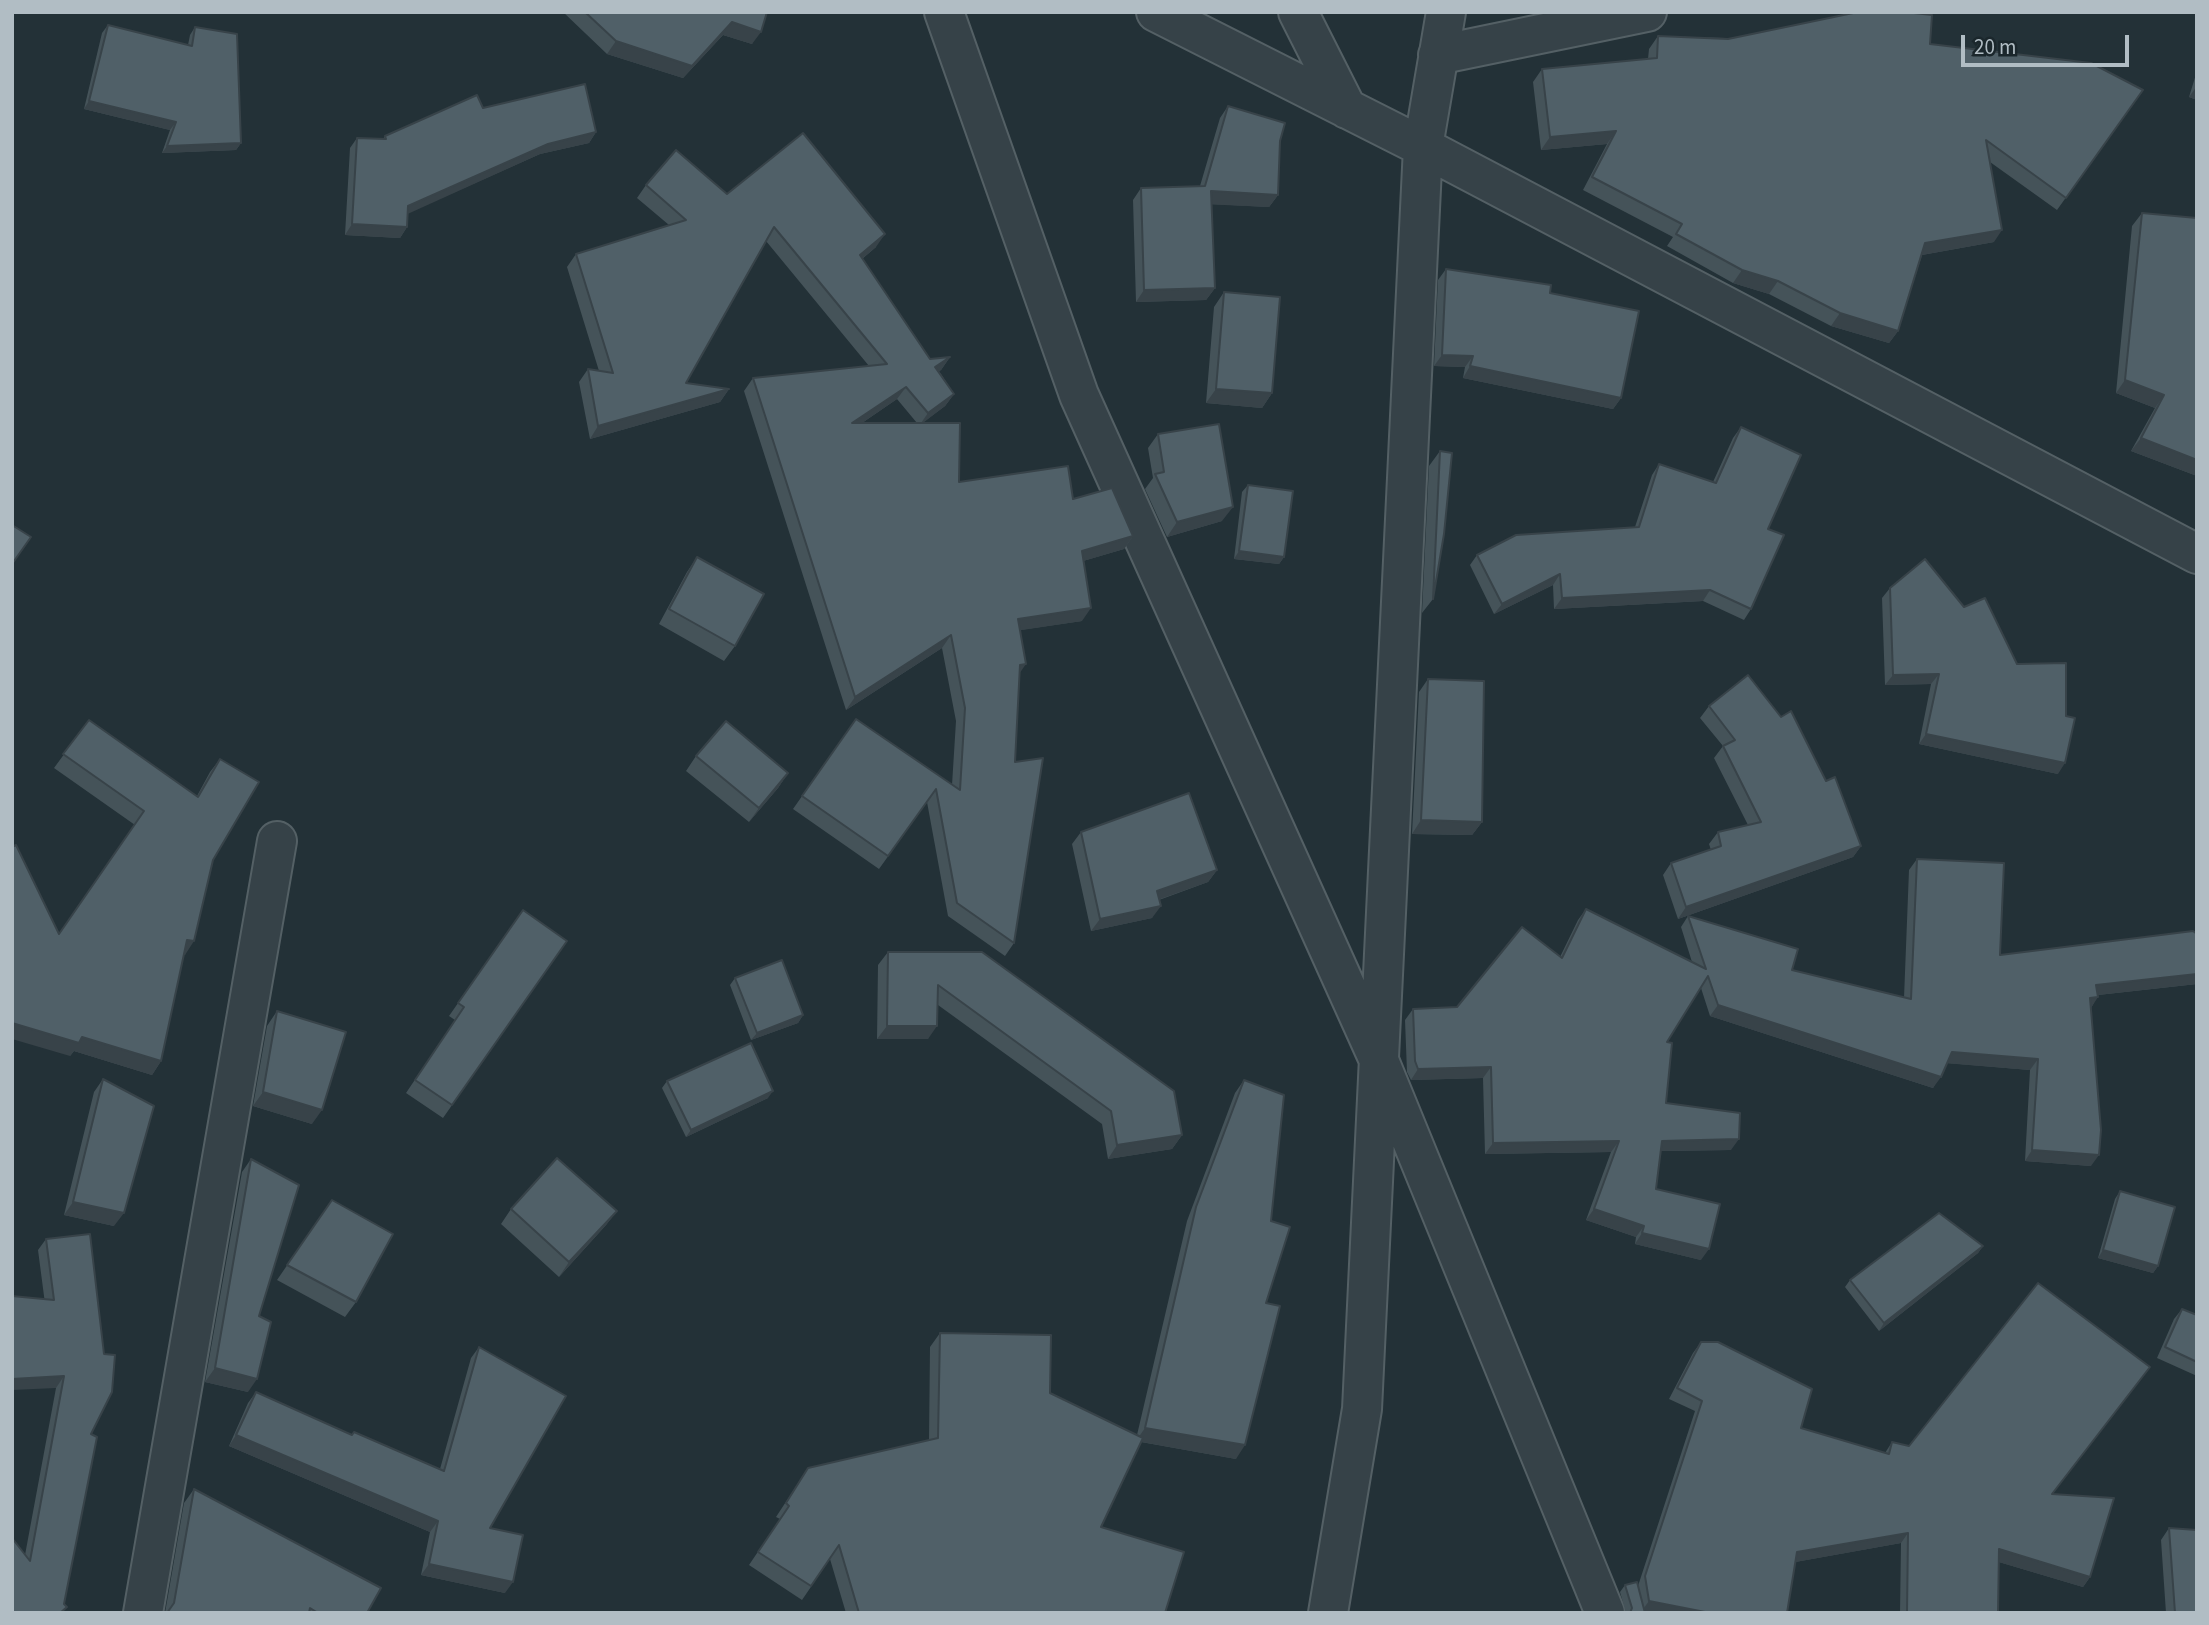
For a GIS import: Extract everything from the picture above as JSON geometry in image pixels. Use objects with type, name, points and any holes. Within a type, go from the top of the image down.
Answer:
[{"type":"street","points":[[944,12],[1079,395],[1378,1058],[1605,1613]]},
{"type":"street","points":[[1156,12],[1423,147],[2197,554]]},
{"type":"street","points":[[1298,12],[1347,108]]},
{"type":"street","points":[[1328,1613],[1362,1409],[1423,147],[1446,12]]},
{"type":"street","points":[[1438,55],[1647,12]]},
{"type":"street","points":[[143,1613],[277,841]]},
{"type":"building","points":[[585,12],[767,12],[761,32],[732,22],[692,66],[616,41]]},
{"type":"building","points":[[1858,12],[1932,15],[1930,44],[2091,63],[2143,90],[2066,198],[1986,140],[2002,230],[1925,243],[1898,331],[1840,313],[1778,281],[1742,270],[1676,234],[1682,224],[1592,177],[1616,131],[1550,137],[1542,69],[1657,58],[1658,36],[1728,39]]},
{"type":"building","points":[[108,25],[192,46],[195,27],[237,34],[241,143],[167,146],[176,122],[89,101]]},
{"type":"building","points":[[585,84],[596,132],[548,144],[408,206],[407,227],[352,224],[357,138],[386,139],[385,136],[477,95],[483,108]]},
{"type":"building","points":[[1228,106],[1285,123],[1280,141],[1278,195],[1211,191],[1215,288],[1144,290],[1141,188],[1205,186]]},
{"type":"building","points":[[803,133],[885,234],[860,255],[930,359],[950,357],[935,367],[954,394],[928,413],[906,387],[852,423],[960,423],[959,482],[1068,466],[1073,499],[1112,488],[1133,536],[1082,551],[1091,608],[1018,619],[1026,664],[1020,665],[1015,762],[1043,758],[1014,943],[957,903],[936,789],[888,856],[802,796],[856,719],[960,790],[965,708],[951,635],[855,697],[753,378],[887,364],[774,227],[686,383],[729,389],[598,426],[588,369],[613,373],[576,254],[686,220],[646,185],[676,150],[727,194]]},
{"type":"building","points":[[2142,213],[2197,218],[2197,460],[2141,438],[2164,395],[2125,380]]},
{"type":"building","points":[[1446,269],[1551,285],[1550,293],[1639,311],[1621,398],[1470,366],[1473,356],[1442,355]]},
{"type":"building","points":[[1224,292],[1280,297],[1272,393],[1216,389]]},
{"type":"building","points":[[1219,424],[1233,507],[1177,522],[1155,474],[1164,472],[1158,434]]},
{"type":"building","points":[[1741,427],[1801,455],[1768,529],[1784,535],[1751,609],[1710,590],[1562,598],[1560,574],[1502,604],[1477,555],[1516,535],[1639,527],[1659,464],[1716,483]]},
{"type":"building","points":[[1440,451],[1452,453],[1444,534],[1433,599]]},
{"type":"building","points":[[1248,485],[1293,491],[1284,557],[1239,551]]},
{"type":"building","points":[[12,525],[31,537],[12,564]]},
{"type":"building","points":[[697,557],[764,594],[735,646],[669,609]]},
{"type":"building","points":[[1925,559],[1964,607],[1985,598],[2017,664],[2066,663],[2066,716],[2075,718],[2065,763],[1926,734],[1939,674],[1893,675],[1890,588]]},
{"type":"building","points":[[1748,675],[1781,717],[1791,711],[1826,781],[1835,777],[1861,846],[1686,907],[1671,863],[1721,846],[1718,832],[1761,822],[1723,746],[1735,740],[1709,706]]},
{"type":"building","points":[[1428,679],[1484,681],[1482,822],[1421,820]]},
{"type":"building","points":[[89,720],[198,797],[220,759],[259,782],[213,860],[194,941],[187,940],[161,1061],[82,1037],[79,1043],[12,1023],[12,847],[16,845],[59,934],[144,811],[63,754]]},
{"type":"building","points":[[726,721],[788,773],[759,808],[696,756]]},
{"type":"building","points":[[1189,793],[1217,870],[1157,891],[1161,906],[1100,919],[1081,832]]},
{"type":"building","points":[[1917,859],[2004,863],[2000,955],[2193,931],[2197,934],[2197,974],[2096,985],[2098,997],[2090,998],[2101,1130],[2099,1155],[2032,1150],[2038,1059],[1952,1052],[1941,1077],[1718,1005],[1708,976],[1667,1042],[1672,1043],[1666,1103],[1740,1113],[1739,1139],[1662,1141],[1656,1189],[1720,1204],[1709,1249],[1642,1233],[1644,1226],[1594,1209],[1619,1141],[1493,1143],[1491,1067],[1418,1069],[1415,1061],[1413,1009],[1457,1007],[1522,927],[1562,958],[1586,909],[1706,969],[1688,916],[1798,949],[1792,970],[1911,999]]},
{"type":"building","points":[[523,910],[567,941],[452,1105],[415,1080],[464,1007],[458,1003]]},
{"type":"building","points":[[888,952],[982,952],[1174,1091],[1182,1135],[1117,1145],[1111,1111],[938,985],[937,1026],[887,1026]]},
{"type":"building","points":[[782,960],[803,1015],[757,1033],[735,978]]},
{"type":"building","points":[[277,1011],[346,1032],[322,1110],[263,1092]]},
{"type":"building","points":[[751,1043],[773,1091],[691,1130],[667,1081]]},
{"type":"building","points":[[103,1079],[154,1106],[124,1213],[73,1202]]},
{"type":"building","points":[[1244,1080],[1284,1095],[1271,1221],[1290,1227],[1266,1303],[1280,1306],[1245,1445],[1145,1428],[1196,1207]]},
{"type":"building","points":[[557,1158],[617,1211],[569,1262],[511,1209]]},
{"type":"building","points":[[251,1159],[299,1185],[259,1316],[271,1322],[257,1379],[215,1368]]},
{"type":"building","points":[[2120,1191],[2175,1207],[2158,1266],[2103,1250]]},
{"type":"building","points":[[332,1200],[393,1234],[356,1302],[287,1265]]},
{"type":"building","points":[[1939,1213],[1983,1246],[1884,1323],[1850,1280]]},
{"type":"building","points":[[90,1234],[104,1354],[115,1355],[112,1392],[91,1434],[97,1437],[64,1604],[67,1607],[60,1613],[12,1613],[12,1538],[30,1561],[64,1376],[12,1379],[12,1296],[54,1300],[46,1239]]},
{"type":"building","points":[[2038,1283],[2150,1367],[2052,1494],[2114,1498],[2090,1577],[1999,1549],[1998,1613],[1907,1613],[1908,1533],[1797,1552],[1787,1613],[1710,1613],[1649,1601],[1645,1576],[1702,1401],[1677,1388],[1701,1342],[1718,1342],[1812,1389],[1801,1428],[1889,1454],[1892,1442],[1909,1446]]},
{"type":"building","points":[[2182,1309],[2197,1315],[2197,1362],[2165,1347]]},
{"type":"building","points":[[940,1333],[1051,1335],[1050,1393],[1143,1438],[1101,1527],[1184,1552],[1165,1613],[859,1613],[839,1545],[811,1586],[758,1552],[789,1506],[786,1503],[808,1468],[938,1438]]},
{"type":"building","points":[[479,1347],[566,1396],[490,1528],[523,1535],[513,1582],[429,1564],[438,1521],[236,1435],[256,1392],[352,1435],[354,1432],[444,1471]]},
{"type":"building","points":[[194,1489],[381,1588],[367,1613],[318,1613],[310,1608],[309,1613],[167,1613],[174,1603]]},
{"type":"building","points":[[2169,1528],[2197,1530],[2197,1613],[2175,1613]]},
{"type":"building","points":[[1637,1582],[1645,1613],[1630,1613],[1632,1608],[1625,1585]]}]
